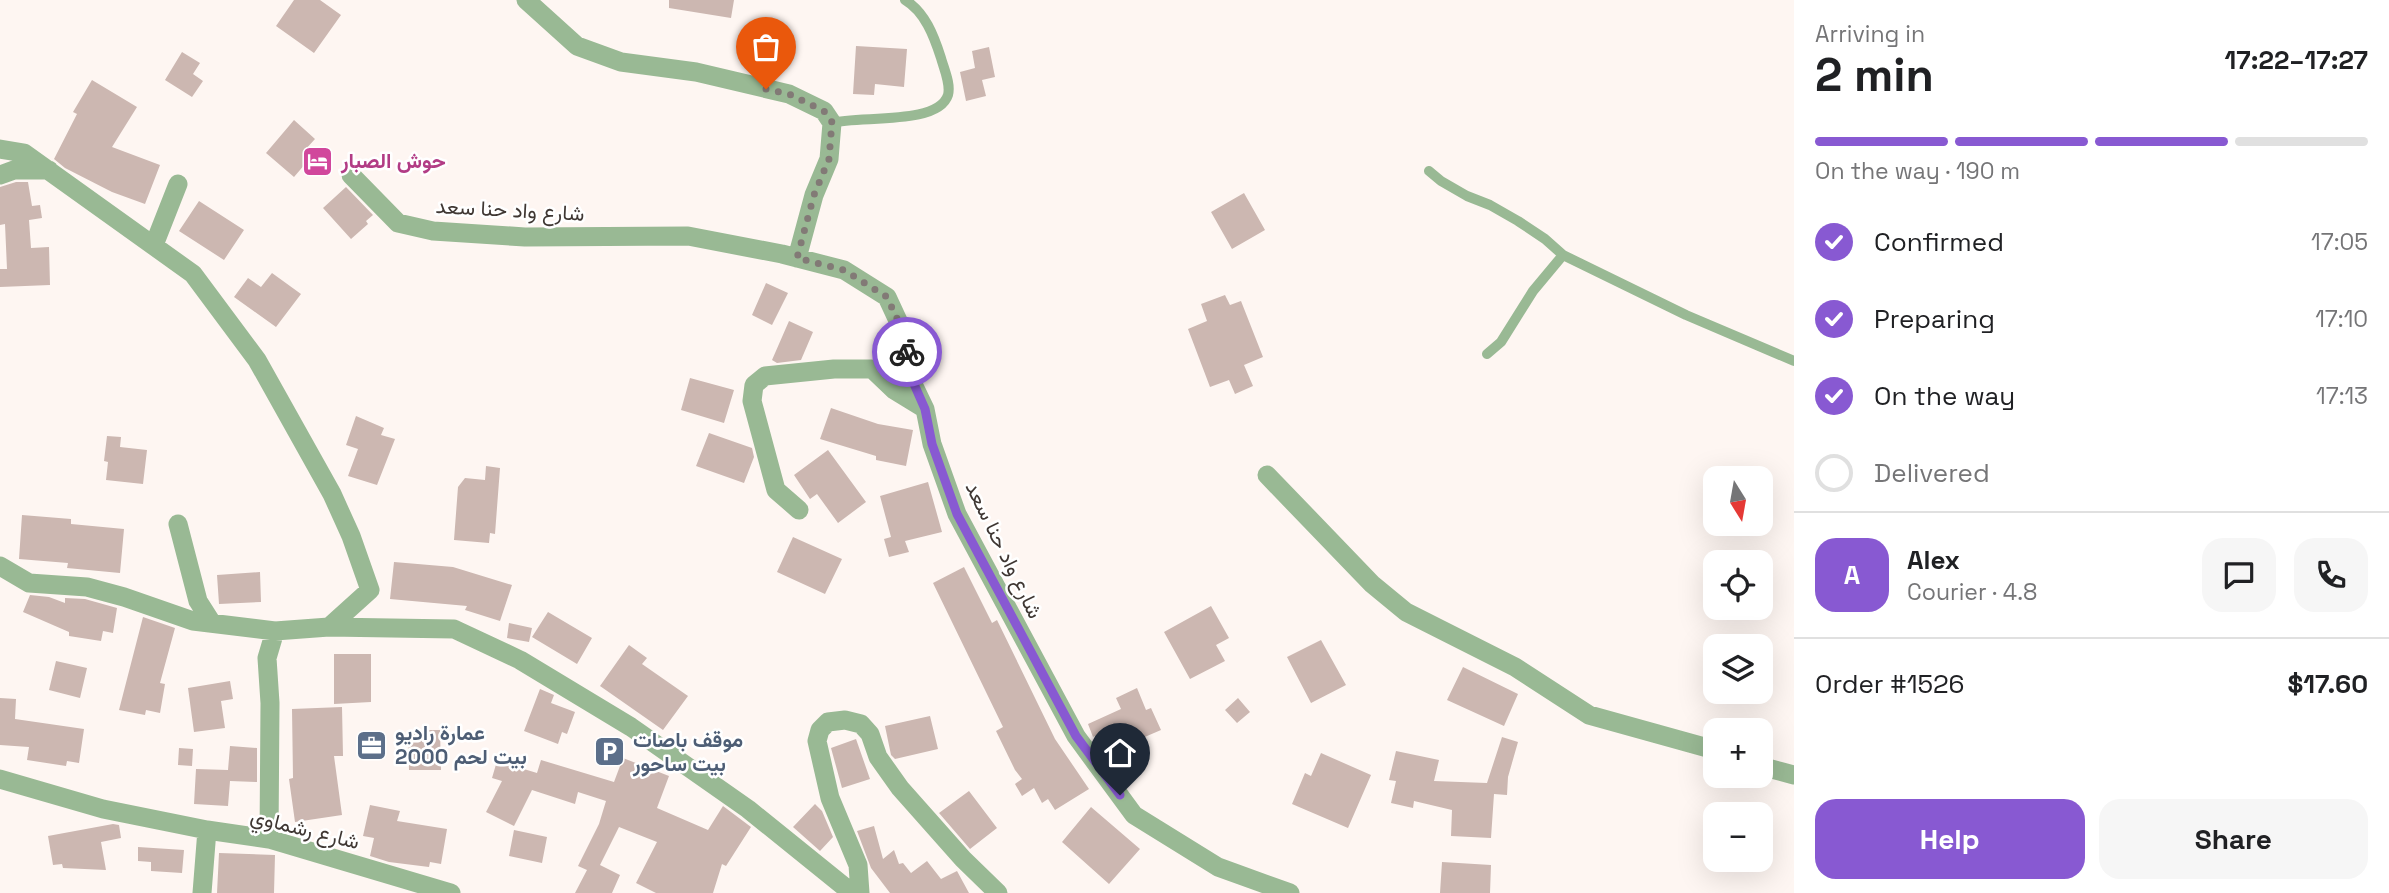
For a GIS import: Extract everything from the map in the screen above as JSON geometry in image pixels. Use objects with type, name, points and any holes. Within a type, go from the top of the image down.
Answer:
[{"type":"street","points":[[526,0],[577,46],[621,62],[696,72],[789,94],[824,111],[832,122],[829,159],[814,195],[797,258]]},
{"type":"street","points":[[0,149],[24,153],[193,274],[257,360],[337,504],[370,590],[329,627]]},
{"type":"street","points":[[0,175],[14,170],[49,170]]},
{"type":"street","name":"شارع واد حنا سعد","points":[[351,175],[398,223],[433,231],[525,237],[688,236],[844,270],[887,297],[900,325],[914,384],[925,409],[932,444],[963,526],[1076,736],[1135,815],[1218,867],[1290,893]]},
{"type":"street","points":[[154,245],[178,184]]},
{"type":"street","points":[[799,510],[776,490],[752,401],[754,385],[765,376],[834,369],[872,369],[894,390],[925,409]]},
{"type":"street","points":[[1267,475],[1372,584],[1405,612],[1515,667],[1589,715],[1703,747]]},
{"type":"street","points":[[178,524],[198,601],[212,623]]},
{"type":"street","points":[[0,566],[29,583],[87,587],[193,621],[275,631],[329,627],[454,629],[520,660],[631,727],[737,802],[852,893]]},
{"type":"street","points":[[269,839],[270,703],[267,658],[275,631]]},
{"type":"street","points":[[860,893],[858,865],[830,798],[817,741],[820,730],[828,722],[845,720],[862,724],[870,734],[878,757],[900,788],[963,859],[998,893]]},
{"type":"street","points":[[1773,769],[1794,775]]},
{"type":"street","name":"شارع رشماوي","points":[[0,779],[103,808],[207,830],[269,839],[427,890],[451,893]]},
{"type":"street","points":[[202,893],[207,830]]},
{"type":"lane","points":[[832,122],[893,118],[941,106],[948,93],[947,79],[939,54],[930,28],[912,4],[905,0]]},
{"type":"lane","points":[[1429,171],[1467,196],[1518,221],[1563,255],[1686,315],[1794,361]]},
{"type":"lane","points":[[1487,354],[1501,342],[1533,291],[1563,255]]},
{"type":"building","points":[[294,0],[320,0],[341,15],[314,53],[276,26]]},
{"type":"building","points":[[669,0],[734,0],[731,18],[669,8]]},
{"type":"building","points":[[856,46],[907,49],[904,87],[875,84],[874,95],[853,94]]},
{"type":"building","points":[[989,47],[995,77],[982,80],[986,96],[966,101],[960,72],[975,68],[972,51]]},
{"type":"building","points":[[182,52],[200,63],[193,74],[203,81],[192,97],[165,80]]},
{"type":"building","points":[[92,80],[137,107],[112,147],[160,165],[145,204],[112,192],[65,168],[54,159],[77,114],[73,112]]},
{"type":"building","points":[[294,120],[315,139],[305,150],[312,156],[294,177],[266,153]]},
{"type":"building","points":[[16,182],[28,182],[32,206],[40,205],[42,218],[29,220],[31,248],[49,247],[50,285],[0,287],[0,269],[7,269],[5,224],[0,225],[0,187]]},
{"type":"building","points":[[346,187],[373,215],[366,221],[368,224],[351,239],[323,208]]},
{"type":"building","points":[[1244,193],[1265,230],[1232,249],[1211,212]]},
{"type":"building","points":[[199,201],[244,230],[224,260],[179,231]]},
{"type":"building","points":[[272,273],[301,294],[276,327],[234,297],[248,278],[261,287]]},
{"type":"building","points":[[766,283],[788,293],[772,325],[752,315]]},
{"type":"building","points":[[1225,295],[1230,305],[1241,301],[1263,357],[1244,365],[1253,386],[1235,394],[1229,380],[1210,387],[1188,329],[1207,321],[1201,304]]},
{"type":"building","points":[[789,321],[813,332],[801,360],[777,363],[772,360]]},
{"type":"building","points":[[690,378],[734,390],[724,423],[681,410]]},
{"type":"building","points":[[831,408],[878,424],[913,430],[906,466],[876,460],[876,456],[820,439]]},
{"type":"building","points":[[356,416],[384,428],[381,435],[395,439],[377,485],[348,476],[358,449],[346,445]]},
{"type":"building","points":[[709,433],[752,448],[754,457],[744,483],[696,466]]},
{"type":"building","points":[[107,436],[121,437],[120,447],[147,450],[143,484],[106,480],[108,462],[104,461]]},
{"type":"building","points":[[828,450],[866,502],[838,523],[817,494],[810,499],[794,475]]},
{"type":"building","points":[[486,466],[500,468],[495,534],[490,533],[489,543],[454,540],[458,487],[465,478],[485,480]]},
{"type":"building","points":[[928,482],[942,532],[905,541],[909,552],[889,557],[884,539],[891,537],[880,496]]},
{"type":"building","points":[[22,515],[71,519],[71,524],[124,529],[120,573],[67,568],[68,563],[19,559]]},
{"type":"building","points":[[793,537],[842,559],[825,594],[777,572]]},
{"type":"building","points":[[394,562],[453,567],[512,585],[500,621],[465,610],[467,606],[390,599]]},
{"type":"building","points":[[964,567],[992,623],[997,620],[1055,739],[1089,789],[1055,810],[1048,799],[1042,803],[1034,788],[1022,796],[1015,784],[1022,779],[996,731],[1003,727],[933,583]]},
{"type":"building","points":[[260,572],[261,602],[219,604],[217,575]]},
{"type":"building","points":[[30,595],[49,597],[65,603],[65,598],[85,599],[117,608],[113,633],[103,631],[101,641],[69,636],[69,632],[23,612]]},
{"type":"building","points":[[1211,606],[1229,638],[1216,645],[1225,661],[1190,679],[1164,632]]},
{"type":"building","points":[[548,612],[592,638],[577,664],[532,637]]},
{"type":"building","points":[[143,617],[175,628],[160,683],[165,684],[160,713],[146,710],[145,715],[119,710]]},
{"type":"building","points":[[509,623],[532,628],[529,642],[507,638]]},
{"type":"building","points":[[1321,640],[1346,685],[1311,703],[1287,657]]},
{"type":"building","points":[[629,645],[647,658],[642,664],[688,696],[663,730],[600,686]]},
{"type":"building","points":[[334,654],[371,654],[371,702],[334,704]]},
{"type":"building","points":[[56,661],[87,668],[80,698],[49,690]]},
{"type":"building","points":[[1463,667],[1518,694],[1504,726],[1447,700]]},
{"type":"building","points":[[230,681],[233,699],[221,701],[225,728],[194,732],[188,688]]},
{"type":"building","points":[[1137,688],[1146,710],[1151,708],[1161,730],[1119,748],[1110,729],[1093,737],[1088,724],[1121,709],[1116,698]]},
{"type":"building","points":[[540,689],[554,695],[551,703],[575,712],[567,734],[562,732],[558,744],[524,731]]},
{"type":"building","points":[[0,698],[16,699],[15,719],[84,729],[79,763],[67,761],[66,766],[27,760],[29,747],[0,745]]},
{"type":"building","points":[[1238,698],[1250,712],[1237,723],[1225,710]]},
{"type":"building","points":[[342,707],[343,756],[334,756],[342,815],[295,822],[289,779],[293,778],[292,709]]},
{"type":"building","points":[[930,716],[938,749],[895,759],[891,755],[885,726]]},
{"type":"building","points":[[408,730],[440,730],[441,770],[409,770]]},
{"type":"building","points":[[1502,737],[1518,742],[1508,777],[1507,795],[1494,794],[1491,838],[1451,836],[1452,810],[1414,801],[1413,808],[1391,803],[1396,781],[1389,780],[1396,751],[1439,760],[1434,781],[1487,783]]},
{"type":"building","points":[[856,739],[870,779],[842,788],[831,748]]},
{"type":"building","points":[[230,746],[257,748],[257,782],[230,781],[228,806],[194,804],[196,769],[228,770]]},
{"type":"building","points":[[179,748],[193,749],[192,766],[178,765]]},
{"type":"building","points":[[1321,753],[1371,775],[1348,828],[1292,804],[1305,773],[1311,776]]},
{"type":"building","points":[[623,758],[669,776],[657,808],[708,830],[723,806],[751,827],[726,866],[722,864],[713,893],[656,893],[636,883],[657,842],[619,827],[600,865],[620,875],[612,893],[575,893],[587,870],[578,866],[599,824],[606,801],[578,792],[575,804],[532,790],[514,826],[486,812],[502,781],[492,778],[497,761],[537,773],[541,760],[614,782]]},
{"type":"building","points":[[969,791],[997,828],[970,849],[939,813]]},
{"type":"building","points":[[815,804],[822,811],[833,837],[820,851],[793,827]]},
{"type":"building","points":[[370,805],[400,811],[397,821],[447,829],[441,864],[430,862],[429,867],[389,862],[370,856],[374,838],[363,836]]},
{"type":"building","points":[[1091,807],[1140,849],[1109,884],[1062,842]]},
{"type":"building","points":[[119,825],[121,838],[101,842],[106,870],[53,865],[48,836]]},
{"type":"building","points":[[874,826],[883,859],[894,850],[899,864],[903,863],[911,873],[927,861],[941,879],[957,871],[969,893],[890,893],[871,868],[857,831]]},
{"type":"building","points":[[514,830],[547,837],[542,863],[509,856]]},
{"type":"building","points":[[138,847],[184,850],[182,873],[151,871],[151,862],[138,861]]},
{"type":"building","points":[[219,853],[275,855],[274,893],[217,893]]},
{"type":"building","points":[[1442,862],[1491,865],[1490,893],[1440,893]]},
{"type":"way so far","points":[[766,89],[789,94],[824,111],[832,122],[829,159],[814,195],[797,258],[844,270],[887,297],[900,325],[907,352]]},
{"type":"place","name":"حوش الصبار","points":[[318,161]]},
{"type":"place","name":"عمارة راديو بيت لحم 2000","points":[[372,745]]},
{"type":"place","name":"موقف باصات بيت ساحور","points":[[610,752]]},
{"type":"route","points":[[907,352],[914,384],[925,409],[932,444],[957,514],[1076,736],[1120,795]]}]
